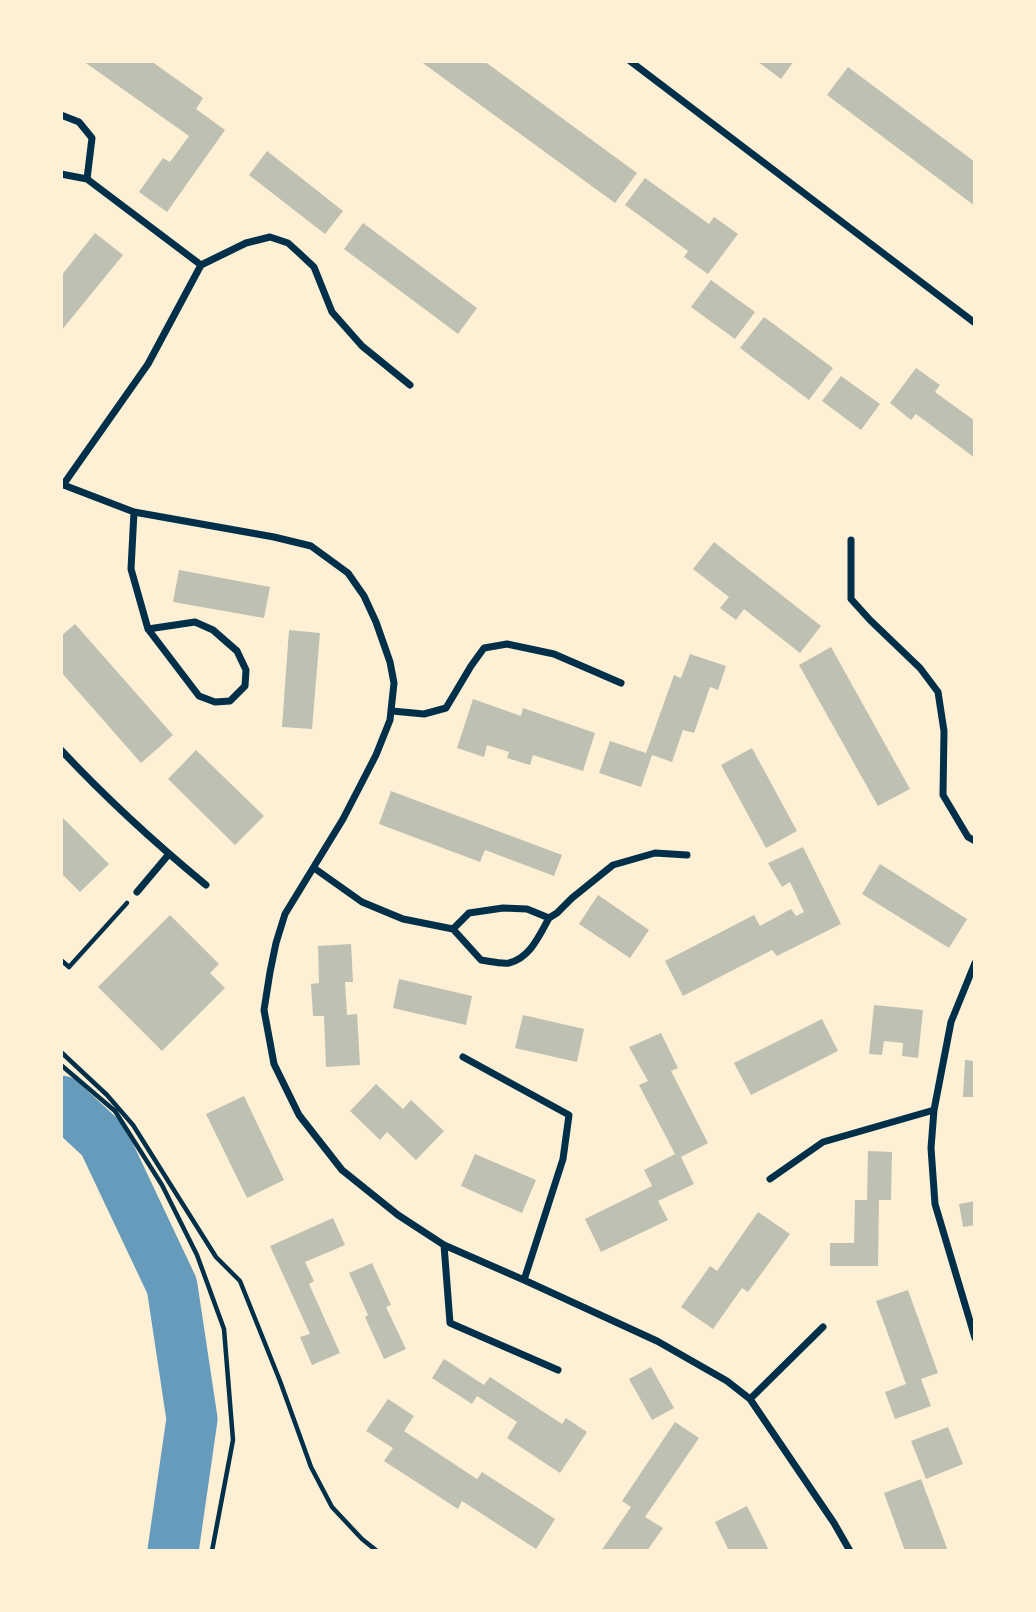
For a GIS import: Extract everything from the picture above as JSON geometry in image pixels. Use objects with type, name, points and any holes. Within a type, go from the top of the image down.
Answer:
[{"type":"street","points":[[630,61],[975,323]]},
{"type":"street","points":[[61,115],[79,122],[92,138],[87,179]]},
{"type":"street","points":[[61,174],[87,179],[201,265]]},
{"type":"street","points":[[410,385],[362,346],[332,312],[314,267],[288,243],[270,237],[246,243],[201,265],[148,364],[62,484],[134,512],[312,546],[348,573],[364,596],[376,622],[394,682],[392,711],[376,755],[285,915],[276,943],[264,1010],[274,1065],[299,1115],[342,1170],[398,1215],[444,1245],[657,1341],[727,1381],[750,1399],[834,1522],[850,1551]]},
{"type":"street","points":[[134,512],[131,569],[148,629],[199,696],[215,702],[230,701],[245,686],[246,670],[237,651],[213,630],[195,622],[148,629]]},
{"type":"street","points":[[851,540],[851,599],[870,621],[920,667],[939,692],[944,731],[943,795],[968,837],[975,841]]},
{"type":"street","points":[[392,711],[424,713],[446,708],[484,648],[508,644],[554,654],[621,683]]},
{"type":"street","points":[[61,750],[94,786],[206,885]]},
{"type":"street","points":[[314,868],[362,902],[403,919],[453,929],[481,960],[507,963],[523,957],[531,949],[549,918],[613,865],[656,853],[687,855]]},
{"type":"street","points":[[137,892],[169,854]]},
{"type":"street","points":[[453,929],[469,914],[503,908],[527,909],[549,918]]},
{"type":"street","points":[[975,962],[951,1022],[934,1110],[931,1148],[935,1204],[972,1319],[975,1338]]},
{"type":"street","points":[[463,1057],[569,1115],[563,1158],[524,1280]]},
{"type":"street","points":[[770,1179],[823,1142],[934,1110]]},
{"type":"street","points":[[444,1245],[450,1323],[558,1370]]},
{"type":"street","points":[[750,1399],[823,1327]]},
{"type":"path","points":[[61,960],[69,967],[137,892]]},
{"type":"path","points":[[61,1052],[107,1095],[133,1125],[216,1257],[240,1281],[280,1381],[310,1467],[332,1507],[377,1551]]},
{"type":"path","points":[[61,1065],[115,1111],[162,1185],[197,1255],[224,1329],[233,1440],[212,1551]]},
{"type":"building","points":[[83,61],[151,61],[203,98],[196,109],[225,130],[167,212],[139,192],[163,158],[170,162],[189,136]]},
{"type":"building","points":[[420,61],[484,61],[637,173],[615,203]]},
{"type":"building","points":[[757,61],[794,61],[781,79]]},
{"type":"building","points":[[848,67],[975,162],[975,206],[827,95]]},
{"type":"building","points":[[267,151],[343,211],[325,234],[249,175]]},
{"type":"building","points":[[645,178],[709,224],[714,217],[738,234],[708,274],[684,257],[688,251],[625,205]]},
{"type":"building","points":[[363,223],[477,308],[458,334],[344,249]]},
{"type":"building","points":[[95,233],[123,255],[61,331],[61,276]]},
{"type":"building","points":[[711,280],[755,312],[735,339],[691,307]]},
{"type":"building","points":[[764,317],[833,368],[809,400],[740,348]]},
{"type":"building","points":[[916,368],[940,385],[935,392],[975,421],[975,458],[916,414],[911,420],[890,403]]},
{"type":"building","points":[[841,376],[880,404],[861,430],[822,401]]},
{"type":"building","points":[[714,542],[821,626],[800,653],[744,609],[736,620],[720,608],[729,597],[693,569]]},
{"type":"building","points":[[179,570],[270,587],[264,618],[173,602]]},
{"type":"building","points":[[75,624],[173,735],[141,763],[61,672],[61,636]]},
{"type":"building","points":[[289,630],[320,633],[312,729],[282,727]]},
{"type":"building","points":[[831,647],[910,789],[878,806],[799,665]]},
{"type":"building","points":[[690,654],[726,666],[718,690],[710,687],[694,733],[683,730],[672,762],[652,755],[641,787],[599,773],[610,741],[646,753],[674,675],[681,678]]},
{"type":"building","points":[[473,699],[521,716],[523,708],[595,733],[583,771],[533,755],[530,765],[507,758],[509,752],[487,745],[484,757],[457,748]]},
{"type":"building","points":[[752,748],[797,831],[766,848],[721,765]]},
{"type":"building","points":[[196,750],[264,816],[235,845],[168,779]]},
{"type":"building","points":[[391,791],[562,855],[554,876],[485,850],[480,862],[379,824]]},
{"type":"building","points":[[61,816],[109,864],[80,892],[61,873]]},
{"type":"building","points":[[803,847],[841,924],[777,956],[772,950],[683,996],[665,961],[754,915],[760,926],[791,909],[796,916],[804,912],[790,882],[782,887],[768,863]]},
{"type":"building","points":[[880,864],[967,919],[949,948],[862,894]]},
{"type":"building","points":[[598,895],[649,930],[630,958],[579,924]]},
{"type":"building","points":[[170,915],[219,964],[210,973],[225,988],[162,1051],[98,987]]},
{"type":"building","points":[[351,944],[353,982],[345,982],[347,1015],[357,1014],[360,1065],[326,1067],[324,1016],[313,1016],[311,984],[319,983],[318,946]]},
{"type":"building","points":[[399,979],[472,996],[466,1025],[393,1008]]},
{"type":"building","points":[[874,1005],[923,1010],[918,1058],[902,1056],[903,1043],[884,1041],[882,1055],[869,1054]]},
{"type":"building","points":[[523,1015],[584,1029],[577,1062],[515,1048]]},
{"type":"building","points":[[822,1019],[838,1051],[751,1095],[734,1063]]},
{"type":"building","points":[[661,1033],[678,1068],[671,1071],[708,1143],[681,1157],[694,1184],[658,1201],[668,1220],[601,1252],[585,1219],[652,1186],[644,1170],[675,1154],[639,1085],[648,1081],[629,1047]]},
{"type":"building","points":[[965,1060],[975,1061],[975,1097],[963,1097]]},
{"type":"building","points":[[376,1084],[403,1109],[411,1100],[444,1131],[416,1160],[387,1132],[380,1140],[350,1111]]},
{"type":"building","points":[[244,1096],[284,1180],[247,1198],[206,1114]]},
{"type":"building","points":[[868,1151],[892,1152],[891,1200],[879,1200],[878,1266],[830,1266],[830,1243],[854,1243],[855,1200],[867,1200]]},
{"type":"building","points":[[475,1154],[536,1180],[522,1213],[461,1186]]},
{"type":"building","points":[[975,1201],[975,1225],[963,1227],[959,1204]]},
{"type":"building","points":[[758,1212],[790,1234],[748,1292],[742,1288],[713,1329],[681,1307],[710,1266],[717,1271]]},
{"type":"building","points":[[333,1218],[345,1245],[305,1262],[314,1281],[309,1284],[340,1353],[312,1365],[300,1337],[310,1334],[270,1246]]},
{"type":"building","points":[[372,1263],[391,1305],[386,1307],[406,1349],[384,1359],[349,1273]]},
{"type":"building","points":[[908,1290],[938,1373],[921,1379],[931,1406],[895,1419],[885,1392],[906,1384],[876,1301]]},
{"type":"building","points":[[444,1359],[484,1385],[490,1377],[562,1424],[566,1418],[587,1432],[560,1473],[507,1438],[517,1422],[477,1396],[472,1404],[432,1378]]},
{"type":"building","points":[[651,1367],[674,1408],[652,1420],[629,1379]]},
{"type":"building","points":[[388,1399],[414,1416],[404,1431],[477,1479],[482,1472],[555,1519],[536,1549],[462,1501],[458,1509],[384,1461],[393,1448],[366,1431]]},
{"type":"building","points":[[675,1422],[699,1438],[645,1517],[663,1528],[647,1551],[601,1551],[631,1507],[622,1501]]},
{"type":"building","points":[[948,1427],[963,1464],[926,1479],[911,1441]]},
{"type":"building","points":[[921,1479],[948,1551],[905,1551],[884,1493]]},
{"type":"building","points":[[747,1506],[769,1551],[729,1551],[715,1522]]},
{"type":"waterway","points":[[61,1101],[103,1140],[172,1286],[192,1419],[173,1551]]}]
